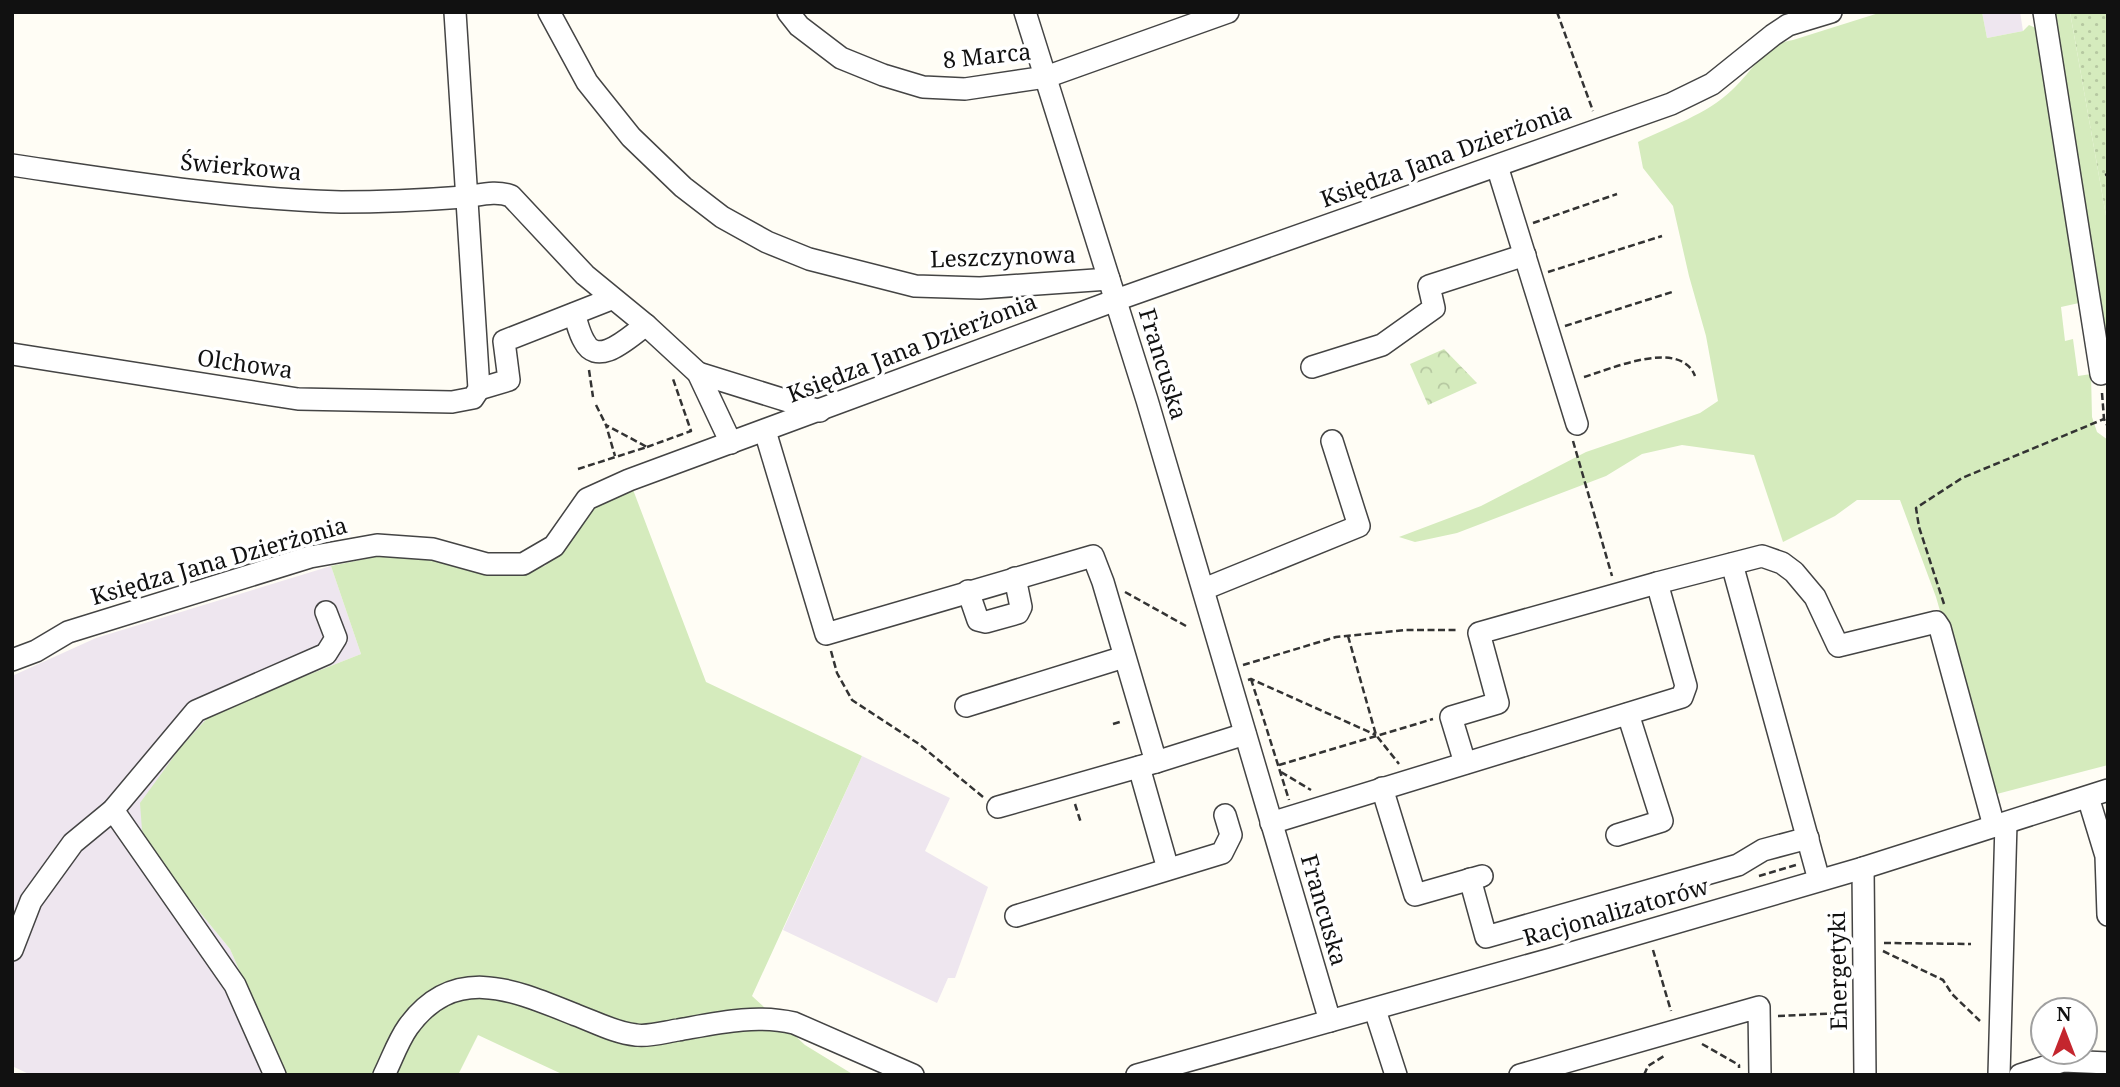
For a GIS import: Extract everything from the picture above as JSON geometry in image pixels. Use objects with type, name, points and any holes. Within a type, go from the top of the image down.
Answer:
[{"type":"street","points":[[455,12],[476,393]]},
{"type":"street","name":"Leszczynowa","points":[[550,12],[587,82],[631,136],[683,187],[712,210],[767,242],[819,262],[915,286],[980,288],[1109,279]]},
{"type":"street","name":"8 Marca","points":[[788,12],[799,26],[841,58],[923,87],[964,89],[1046,76],[1228,12]]},
{"type":"street","name":"Francuska","points":[[1025,12],[1204,589],[1330,1021]]},
{"type":"street","name":"Księdza Jana Dzierżonia","points":[[12,660],[36,651],[68,632],[310,557],[377,545],[433,549],[487,564],[523,564],[554,546],[587,499],[629,480],[1116,300],[1671,104],[1712,84],[1780,30],[1831,12]]},
{"type":"street","points":[[2044,12],[2101,374]]},
{"type":"street","name":"Świerkowa","points":[[12,164],[124,182],[342,202],[465,197],[501,192],[511,196],[576,266],[611,299],[646,325],[698,373]]},
{"type":"street","points":[[1497,166],[1577,424]]},
{"type":"street","points":[[1312,367],[1382,345],[1434,308],[1429,286],[1525,255]]},
{"type":"street","points":[[611,299],[574,314],[584,343],[591,349],[607,352],[646,325]]},
{"type":"street","name":"Olchowa","points":[[12,354],[298,399],[452,402],[509,380],[504,341],[574,314]]},
{"type":"street","points":[[698,373],[820,411]]},
{"type":"street","points":[[698,373],[731,443]]},
{"type":"street","points":[[765,431],[826,634],[1093,556],[1124,657],[1168,869]]},
{"type":"street","points":[[1204,589],[1359,526],[1332,441]]},
{"type":"street","points":[[1465,763],[1451,717],[1498,703],[1479,633],[1762,556],[1782,563],[1794,572],[1815,597],[1839,646],[1936,622],[2000,824],[1999,1075]]},
{"type":"street","points":[[1732,564],[1819,880]]},
{"type":"street","points":[[968,592],[978,620],[986,622],[1018,613],[1021,607],[1015,578]]},
{"type":"street","points":[[1271,822],[1682,697],[1686,685],[1657,583]]},
{"type":"street","points":[[12,950],[31,901],[73,843],[113,810],[196,711],[326,654],[336,638],[326,612]]},
{"type":"street","points":[[967,706],[1124,657]]},
{"type":"street","points":[[1617,835],[1662,821],[1628,714]]},
{"type":"street","points":[[998,807],[1245,734]]},
{"type":"street","points":[[1382,788],[1415,895],[1476,878],[1486,937],[1738,865],[1763,850],[1808,838]]},
{"type":"street","points":[[2098,794],[2106,856],[2108,915]]},
{"type":"street","name":"Racjonalizatorów","points":[[1137,1075],[1376,1010],[1863,868],[2098,794]]},
{"type":"street","points":[[113,810],[235,985],[275,1075]]},
{"type":"street","points":[[1016,916],[1222,853],[1231,835],[1224,815]]},
{"type":"street","name":"Energetyki","points":[[1863,868],[1865,1075]]},
{"type":"street","points":[[384,1075],[406,1029],[422,1010],[440,997],[464,989],[491,987],[516,991],[611,1029],[638,1036],[740,1019],[777,1019],[794,1023],[913,1075]]},
{"type":"street","points":[[1520,1075],[1759,1007],[1760,1075]]},
{"type":"street","points":[[1376,1010],[1396,1075]]},
{"type":"street","points":[[2020,1075],[2063,1061],[2108,1063]]},
{"type":"path","points":[[1557,12],[1600,128]]},
{"type":"path","points":[[1517,229],[1617,194]]},
{"type":"path","points":[[1531,277],[1662,236]]},
{"type":"path","points":[[1548,332],[1672,292]]},
{"type":"path","points":[[591,349],[588,373],[593,397]]},
{"type":"path","points":[[1564,382],[1656,356],[1676,359],[1692,368],[1695,376]]},
{"type":"path","points":[[578,469],[691,431],[669,370]]},
{"type":"path","points":[[2101,374],[2104,419],[2108,427]]},
{"type":"path","points":[[596,405],[606,425],[615,456]]},
{"type":"path","points":[[1936,622],[1945,607],[1919,527],[1916,508],[1962,478],[2104,419]]},
{"type":"path","points":[[1577,424],[1573,442],[1617,594]]},
{"type":"path","points":[[606,425],[647,447]]},
{"type":"path","points":[[1103,582],[1149,604],[1186,626]]},
{"type":"path","points":[[1376,736],[1251,679],[1246,681],[1241,665],[1336,637],[1406,630],[1468,630]]},
{"type":"path","points":[[826,634],[837,673],[852,701],[919,744],[967,785],[998,807]]},
{"type":"path","points":[[1348,636],[1376,736],[1411,779]]},
{"type":"path","points":[[1251,679],[1293,816]]},
{"type":"path","points":[[1279,765],[1434,718]]},
{"type":"path","points":[[1281,772],[1331,804]]},
{"type":"path","points":[[1971,944],[1874,945],[1943,979],[1952,994],[1981,1021]]},
{"type":"path","points":[[1759,1017],[1845,1013]]},
{"type":"shaded area","points":[[1982,12],[2020,12],[2023,31],[1987,38]]},
{"type":"shaded area","points":[[331,566],[361,654],[212,713],[152,854],[230,949],[285,1075],[31,1075],[12,1066],[12,676],[96,638]]},
{"type":"shaded area","points":[[862,756],[950,798],[925,851],[988,887],[955,978],[948,978],[937,1003],[783,930]]},
{"type":"green space","points":[[1882,12],[1982,12],[1987,38],[2023,31],[2029,25],[2038,29],[2079,303],[2061,307],[2065,341],[2073,339],[2078,376],[2091,374],[2092,417],[2097,432],[2108,440],[2108,765],[1993,795],[1936,597],[1900,500],[1857,500],[1835,516],[1783,542],[1754,455],[1682,445],[1642,454],[1606,476],[1457,533],[1415,542],[1399,537],[1481,506],[1586,452],[1700,413],[1718,401],[1706,336],[1673,206],[1643,168],[1638,142],[1722,99],[1767,53],[1783,42]]},
{"type":"green space","points":[[2050,12],[2070,12],[2108,227],[2108,397],[2099,325]]},
{"type":"green space","points":[[2070,12],[2108,12],[2108,227]]},
{"type":"green space","points":[[1444,349],[1477,383],[1428,405],[1410,364]]},
{"type":"green space","points":[[632,487],[706,682],[862,756],[752,996],[805,1045],[854,1075],[564,1075],[478,1035],[458,1075],[285,1075],[230,949],[152,854],[142,830],[140,803],[180,748],[212,713],[361,654],[331,566],[380,556],[428,556],[502,575],[545,566],[568,541],[590,505]]}]
